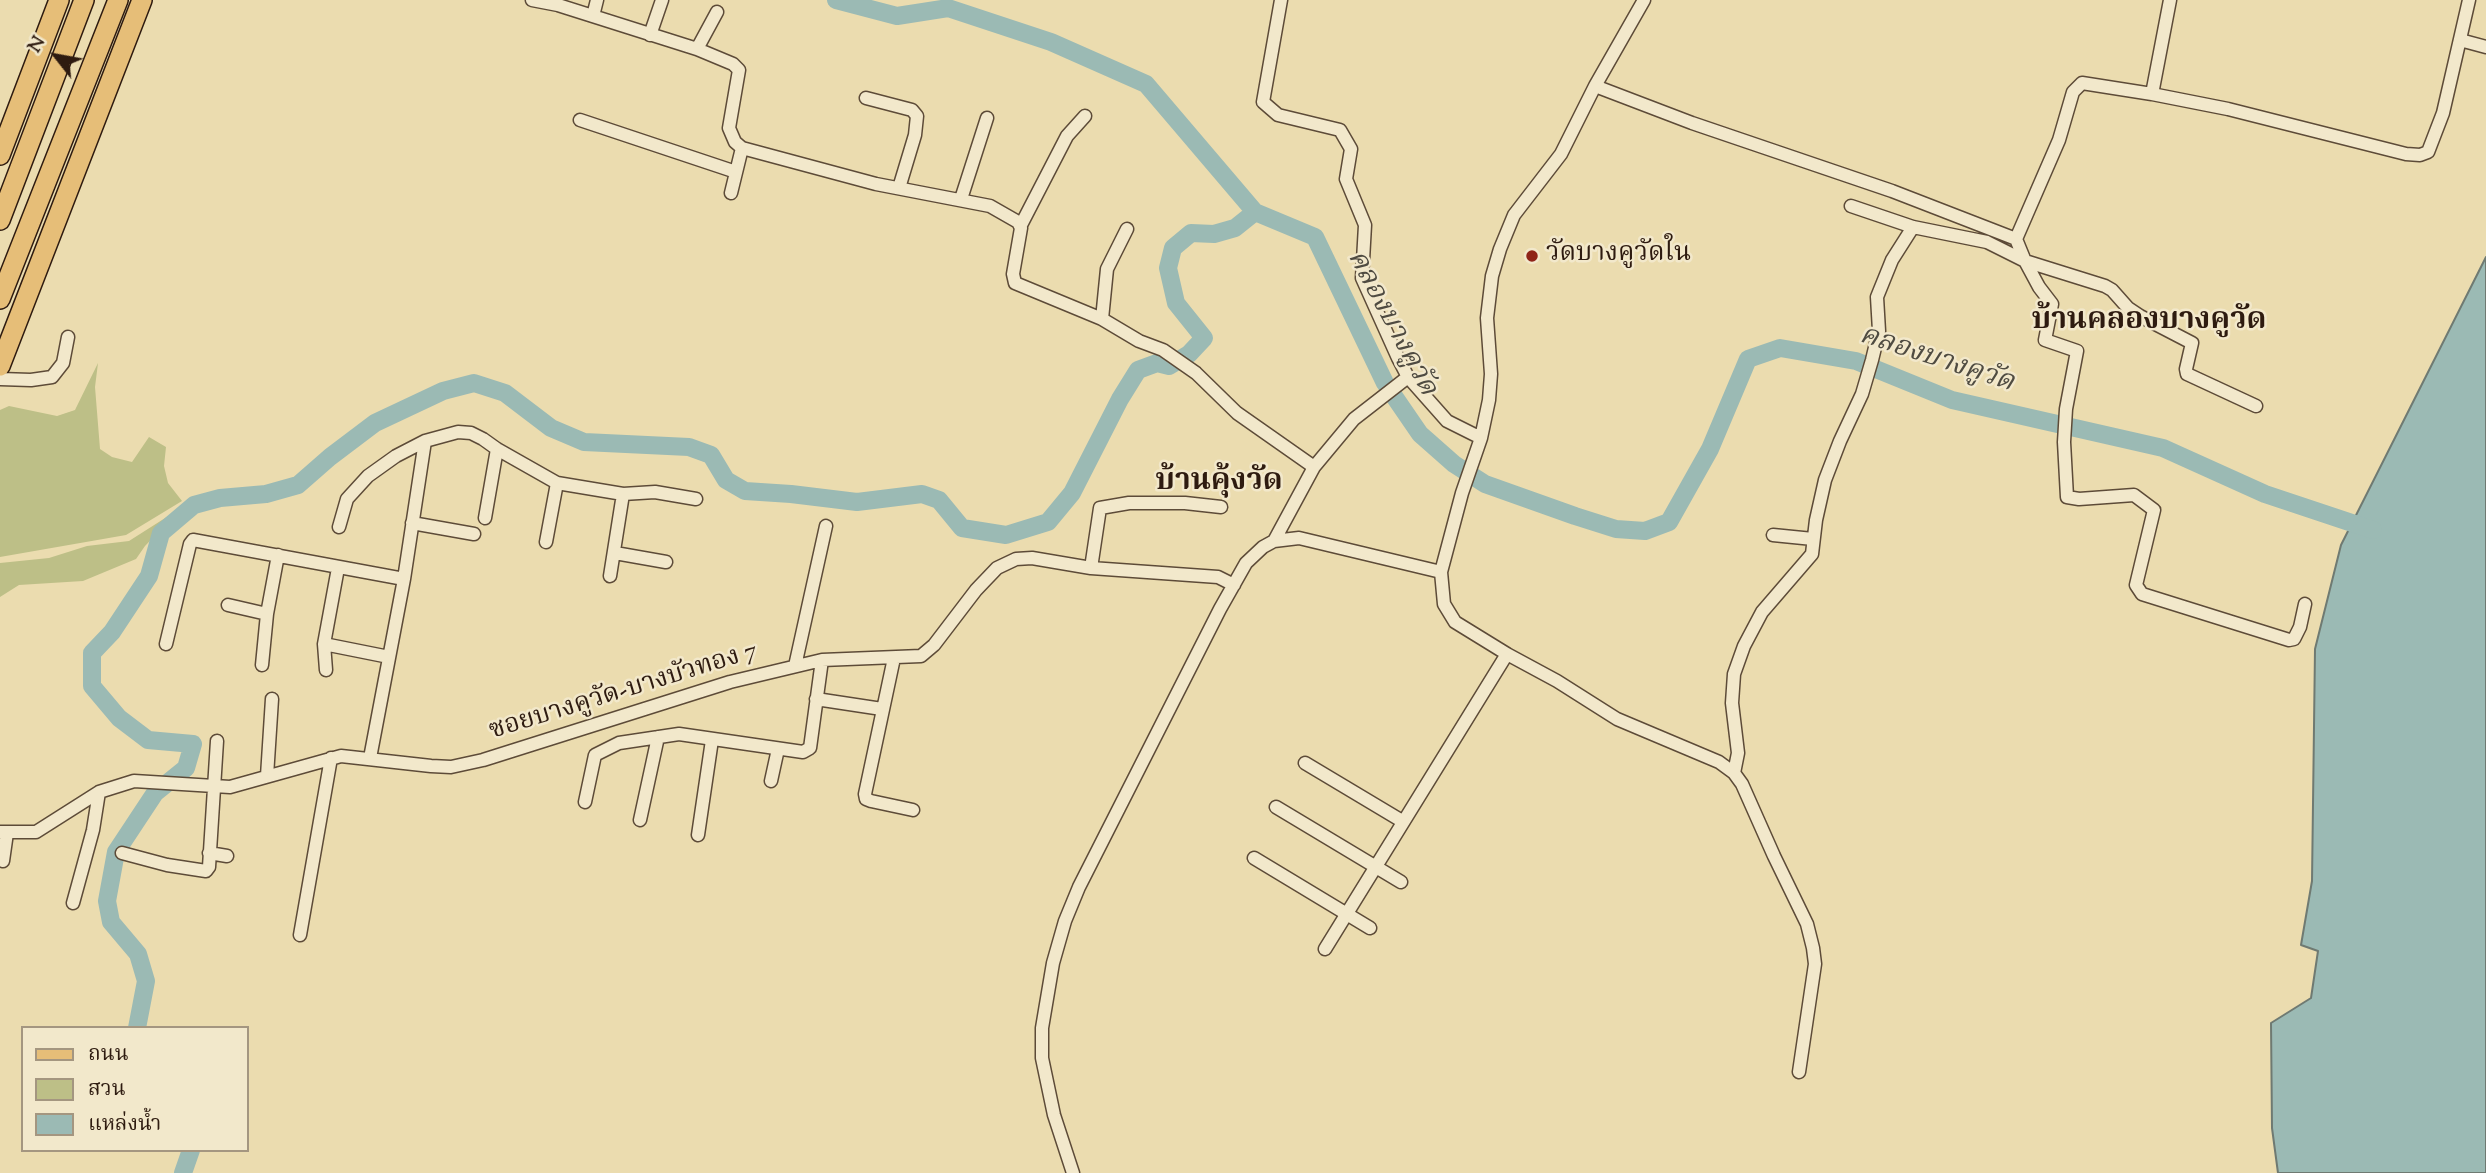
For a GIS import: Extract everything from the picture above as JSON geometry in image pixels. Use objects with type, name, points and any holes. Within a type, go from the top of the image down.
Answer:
[{"type":"main road","points":[[0,155],[6,121],[59,0]]},
{"type":"main road","points":[[0,220],[84,0]]},
{"type":"main road","points":[[0,299],[118,0]]},
{"type":"main road","points":[[0,366],[142,0]]},
{"type":"street","points":[[532,0],[558,2],[697,49],[733,64],[739,70],[729,128],[741,148],[876,184],[990,206],[1021,225]]},
{"type":"street","points":[[593,16],[597,0]]},
{"type":"street","points":[[650,35],[663,0]]},
{"type":"street","points":[[1281,0],[1264,102],[1278,115],[1340,130],[1351,149],[1346,179],[1365,225],[1362,278],[1405,379],[1447,421],[1481,438]]},
{"type":"street","points":[[1644,0],[1595,86],[1561,154],[1514,215],[1500,249],[1488,295],[1491,374],[1489,400],[1481,438],[1462,493],[1441,572],[1444,604],[1455,622],[1617,719],[1719,762],[1734,773],[1742,784],[1807,924],[1813,948],[1815,964],[1799,1072]]},
{"type":"street","points":[[2152,94],[2170,0]]},
{"type":"street","points":[[2305,604],[2297,635],[2289,640],[2147,597],[2136,584],[2154,509],[2134,495],[2079,499],[2067,497],[2064,442],[2066,409],[2077,351],[2045,340],[2052,304],[2039,287],[2016,239],[2060,140],[2073,92],[2082,83],[2228,109],[2406,154],[2420,155],[2428,152],[2439,126],[2469,0]]},
{"type":"street","points":[[697,49],[717,12]]},
{"type":"street","points":[[2460,40],[2486,47]]},
{"type":"street","points":[[1595,86],[1692,123],[1892,191],[2016,239]]},
{"type":"street","points":[[866,98],[912,110],[917,117],[915,135],[899,188]]},
{"type":"street","points":[[1085,116],[1067,136],[1021,225],[1013,274],[1016,283],[1102,319],[1139,341],[1168,354],[1196,373],[1237,413],[1314,467]]},
{"type":"street","points":[[961,199],[987,118]]},
{"type":"street","points":[[580,120],[736,172]]},
{"type":"street","points":[[731,193],[741,148]]},
{"type":"street","points":[[1851,206],[1913,227],[1987,242],[2025,261],[2112,290],[2134,312],[2192,343],[2187,374],[2256,406]]},
{"type":"street","points":[[1734,773],[1738,753],[1732,703],[1734,674],[1744,646],[1762,612],[1812,554],[1825,480],[1866,383],[1872,360],[1879,331],[1877,297],[1892,260],[1913,227]]},
{"type":"street","points":[[1102,319],[1107,269],[1127,229]]},
{"type":"street","points":[[0,379],[31,380],[52,377],[63,363],[68,337]]},
{"type":"street","points":[[1273,541],[1314,467],[1354,419],[1405,379]]},
{"type":"street","points":[[339,527],[347,499],[354,489],[396,456],[425,442],[458,432],[471,433],[557,483],[623,495],[655,492],[696,499]]},
{"type":"street","points":[[370,758],[404,579],[425,442]]},
{"type":"street","points":[[485,518],[497,449]]},
{"type":"street","points":[[546,542],[557,483]]},
{"type":"street","points":[[610,576],[623,495]]},
{"type":"street","points":[[1091,568],[1100,508],[1129,503],[1221,506]]},
{"type":"street","points":[[412,523],[474,534]]},
{"type":"street","points":[[795,666],[826,526]]},
{"type":"street","points":[[1773,534],[1813,539]]},
{"type":"street","points":[[1073,1173],[1054,1115],[1042,1058],[1042,1028],[1053,963],[1079,887],[1246,563],[1263,547],[1285,538],[1315,541],[1441,572]]},
{"type":"street","points":[[166,644],[193,540],[404,579]]},
{"type":"street","points":[[615,553],[666,562]]},
{"type":"street","points":[[262,665],[267,614],[278,555]]},
{"type":"street","name":"ซอยบางคูวัด-บางบัวทอง 7","points":[[3,833],[36,832],[99,792],[134,781],[230,787],[341,756],[452,766],[483,760],[730,682],[795,666],[822,660],[921,656],[934,645],[976,590],[997,568],[1016,559],[1032,558],[1091,568],[1218,577],[1234,585]]},
{"type":"street","points":[[326,670],[324,644],[338,568]]},
{"type":"street","points":[[228,605],[267,614]]},
{"type":"street","points":[[324,644],[389,656]]},
{"type":"street","points":[[1325,950],[1507,654]]},
{"type":"street","points":[[894,658],[865,793],[866,799],[913,810]]},
{"type":"street","points":[[584,802],[595,755],[619,743],[679,734],[803,752],[810,748],[822,660]]},
{"type":"street","points":[[267,776],[272,699]]},
{"type":"street","points":[[816,699],[882,709]]},
{"type":"street","points":[[611,720],[619,743]]},
{"type":"street","points":[[640,820],[657,737]]},
{"type":"street","points":[[698,835],[712,740]]},
{"type":"street","points":[[122,853],[204,872],[209,867],[217,741]]},
{"type":"street","points":[[771,780],[778,748]]},
{"type":"street","points":[[300,935],[331,758]]},
{"type":"street","points":[[1306,763],[1402,821]]},
{"type":"street","points":[[73,903],[93,830],[99,792]]},
{"type":"street","points":[[1276,807],[1401,882]]},
{"type":"street","points":[[3,833],[3,862]]},
{"type":"street","points":[[209,853],[227,856]]},
{"type":"street","points":[[1254,858],[1370,928]]},
{"type":"green space","points":[[98,363],[95,387],[100,449],[112,457],[132,462],[149,437],[166,447],[164,466],[168,483],[182,501],[126,535],[0,557],[0,410],[9,406],[57,416],[75,410]]},
{"type":"green space","points":[[184,506],[136,559],[83,581],[19,585],[0,597],[0,563],[49,558],[87,546],[129,541]]},
{"type":"water","points":[[2486,257],[2486,1173],[2278,1173],[2272,1128],[2271,1023],[2311,998],[2318,951],[2301,945],[2312,881],[2315,649],[2341,545]]},
{"type":"waterway","name":"คลองบางคูวัด","points":[[836,0],[897,16],[948,8],[1051,42],[1146,84],[1255,212],[1315,237],[1385,383],[1420,434],[1454,464],[1485,484],[1575,516],[1616,529],[1645,531],[1669,522],[1710,449],[1748,359],[1780,348],[1856,361],[1952,400],[2163,448],[2265,494],[2373,530]]},
{"type":"waterway","points":[[137,1026],[146,981],[138,954],[111,922],[107,901],[116,852],[155,793],[186,768],[193,744],[148,740],[119,718],[92,686],[92,653],[112,632],[149,576],[161,533],[194,505],[220,498],[266,494],[298,485],[375,423],[443,391],[474,383],[505,393],[551,428],[584,442],[689,447],[711,455],[726,480],[745,491],[857,502],[922,494],[939,500],[962,528],[1006,535],[1048,522],[1072,493],[1120,399],[1138,370],[1157,363],[1169,366],[1189,354],[1204,338],[1176,303],[1168,268],[1173,248],[1191,233],[1214,234],[1235,228],[1255,212]]},
{"type":"waterway","points":[[183,1173],[190,1152]]},
{"type":"place","name":"วัดบางคูวัดใน","points":[[1532,256]]},
{"type":"district","name":"บ้านคลองบางคูวัด","points":[[2149,323]]},
{"type":"district","name":"บ้านคุ้งวัด","points":[[1219,484]]}]
